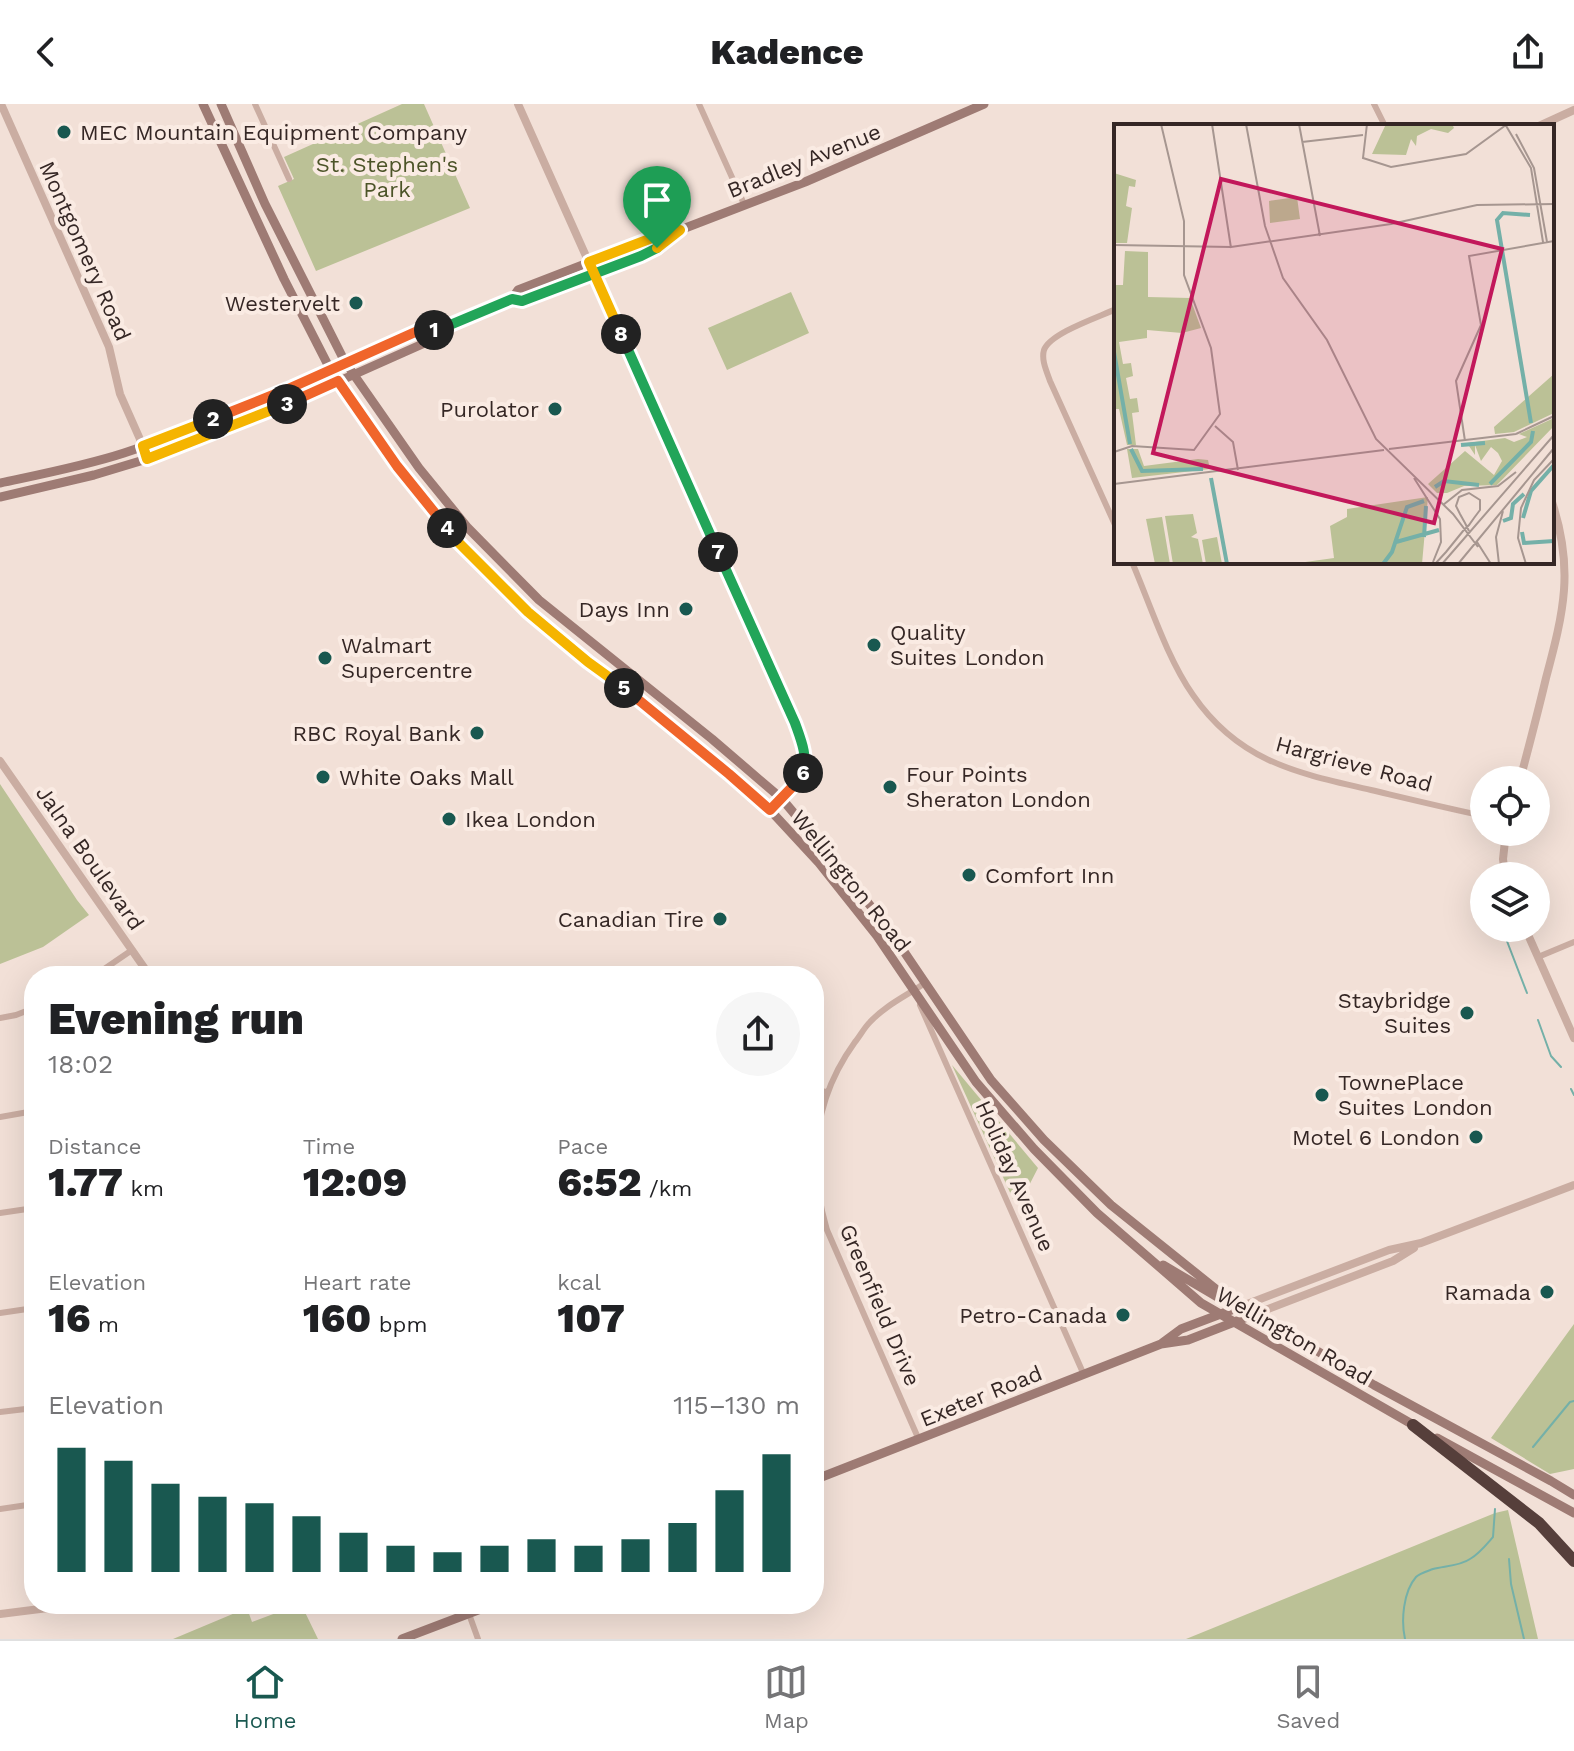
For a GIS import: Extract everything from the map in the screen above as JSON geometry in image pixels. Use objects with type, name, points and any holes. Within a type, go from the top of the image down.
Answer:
[{"type":"highway","points":[[1413,1425],[1539,1523],[1574,1561]]},
{"type":"main road","name":"Wellington Road","points":[[203,104],[284,279],[330,369],[397,466],[457,541],[523,607],[588,662],[676,729],[770,810],[819,863],[877,936],[976,1082],[1034,1149],[1097,1213],[1201,1303],[1574,1513]]},
{"type":"main road","name":"Wellington Road","points":[[221,104],[265,204],[352,375],[419,468],[468,528],[534,595],[782,799],[879,918],[991,1080],[1044,1140],[1111,1205],[1239,1307],[1574,1495]]},
{"type":"main road","name":"Bradley Avenue","points":[[0,497],[147,459],[287,404],[427,342],[438,330],[512,299],[518,290],[805,182],[984,104]]},
{"type":"main road","name":"Bradley Avenue","points":[[512,299],[522,301],[594,274],[657,248],[680,230]]},
{"type":"main road","name":"Bradley Avenue","points":[[0,483],[88,463],[143,446],[248,405],[422,329],[438,330]]},
{"type":"main road","points":[[523,607],[534,595]]},
{"type":"main road","points":[[1140,1251],[1205,1291],[1239,1307]]},
{"type":"main road","name":"Exeter Road","points":[[1161,1344],[1181,1329],[1239,1307]]},
{"type":"main road","name":"Exeter Road","points":[[824,1476],[1161,1344],[1188,1340],[1255,1314]]},
{"type":"main road","points":[[402,1639],[456,1614]]},
{"type":"street","name":"Montgomery Road","points":[[1,104],[109,347],[120,394],[147,459]]},
{"type":"street","points":[[255,104],[289,179]]},
{"type":"street","points":[[518,104],[804,747],[805,769],[770,810]]},
{"type":"street","points":[[699,104],[744,204]]},
{"type":"street","points":[[1374,104],[1384,124]]},
{"type":"street","points":[[1544,124],[1571,112]]},
{"type":"street","points":[[1114,310],[1049,341],[1043,352],[1050,381],[1114,523]]},
{"type":"street","points":[[1524,766],[1566,598],[1564,541],[1554,508]]},
{"type":"street","name":"Hargrieve Road","points":[[1133,564],[1185,683],[1204,710],[1231,737],[1250,751],[1289,770],[1470,813]]},
{"type":"street","name":"Jalna Boulevard","points":[[0,761],[143,966]]},
{"type":"street","points":[[1531,942],[1574,1038]]},
{"type":"street","points":[[1538,957],[1574,942]]},
{"type":"street","points":[[109,966],[132,950]]},
{"type":"street","name":"Greenfield Drive","points":[[824,1104],[842,1060],[869,1023],[893,1002],[925,983]]},
{"type":"street","name":"Holiday Avenue","points":[[914,991],[1084,1375]]},
{"type":"street","points":[[0,1018],[24,1012]]},
{"type":"street","points":[[0,1117],[24,1113]]},
{"type":"street","name":"Exeter Road","points":[[1239,1307],[1574,1185]]},
{"type":"street","points":[[0,1213],[24,1209]]},
{"type":"street","name":"Greenfield Drive","points":[[824,1220],[919,1440]]},
{"type":"street","name":"Exeter Road","points":[[1255,1314],[1393,1261],[1421,1243]]},
{"type":"street","points":[[0,1313],[24,1309]]},
{"type":"street","points":[[0,1412],[24,1409]]},
{"type":"street","points":[[0,1509],[24,1505]]},
{"type":"street","points":[[0,1614],[24,1611]]},
{"type":"street","points":[[469,1614],[478,1639]]},
{"type":"green space","name":"St. Stephen's Park","points":[[402,104],[424,104],[470,208],[316,271],[278,186],[294,179],[284,157]]},
{"type":"green space","points":[[791,292],[809,333],[727,370],[708,328]]},
{"type":"green space","points":[[0,784],[89,915],[43,947],[0,964]]},
{"type":"green space","points":[[952,1065],[1038,1168],[1021,1201],[1013,1199]]},
{"type":"green space","points":[[1574,1324],[1574,1469],[1550,1474],[1491,1438]]},
{"type":"green space","points":[[1508,1510],[1538,1639],[1186,1639],[1495,1513]]},
{"type":"green space","points":[[233,1614],[249,1614],[252,1622],[274,1614],[306,1614],[318,1639],[173,1639]]},
{"type":"waterway","points":[[1507,942],[1527,993]]},
{"type":"waterway","points":[[1538,1020],[1551,1056],[1561,1067]]},
{"type":"waterway","points":[[1571,1089],[1574,1095]]},
{"type":"waterway","points":[[1533,1447],[1574,1401]]},
{"type":"waterway","points":[[1405,1639],[1404,1607],[1408,1590],[1416,1577],[1433,1569],[1462,1563],[1479,1552],[1493,1537],[1495,1509]]},
{"type":"waterway","points":[[1509,1559],[1511,1584],[1524,1639]]},
{"type":"place","name":"MEC Mountain Equipment Company","points":[[64,132]]},
{"type":"place","name":"Westervelt","points":[[356,303]]},
{"type":"place","name":"Purolator","points":[[555,409]]},
{"type":"place","name":"Days Inn","points":[[686,609]]},
{"type":"place","name":"Quality Suites London","points":[[874,645]]},
{"type":"place","name":"Walmart Supercentre","points":[[325,658]]},
{"type":"place","name":"RBC Royal Bank","points":[[477,733]]},
{"type":"place","name":"White Oaks Mall","points":[[323,777]]},
{"type":"place","name":"Four Points Sheraton London","points":[[890,787]]},
{"type":"place","name":"Ikea London","points":[[449,819]]},
{"type":"place","name":"Comfort Inn","points":[[969,875]]},
{"type":"place","name":"Canadian Tire","points":[[720,919]]},
{"type":"place","name":"Staybridge Suites","points":[[1467,1013]]},
{"type":"place","name":"TownePlace Suites London","points":[[1322,1095]]},
{"type":"place","name":"Motel 6 London","points":[[1476,1137]]},
{"type":"place","name":"Ramada","points":[[1547,1292]]},
{"type":"place","name":"Petro-Canada","points":[[1123,1315]]},
{"type":"route","points":[[657,248],[641,256],[594,274],[522,301],[512,299],[438,330],[422,329],[288,389],[143,446],[147,459],[338,381],[397,466],[457,541],[528,612],[655,712],[770,810],[805,769],[804,747],[795,723],[658,418],[594,274],[589,262],[680,230],[657,248]]}]
